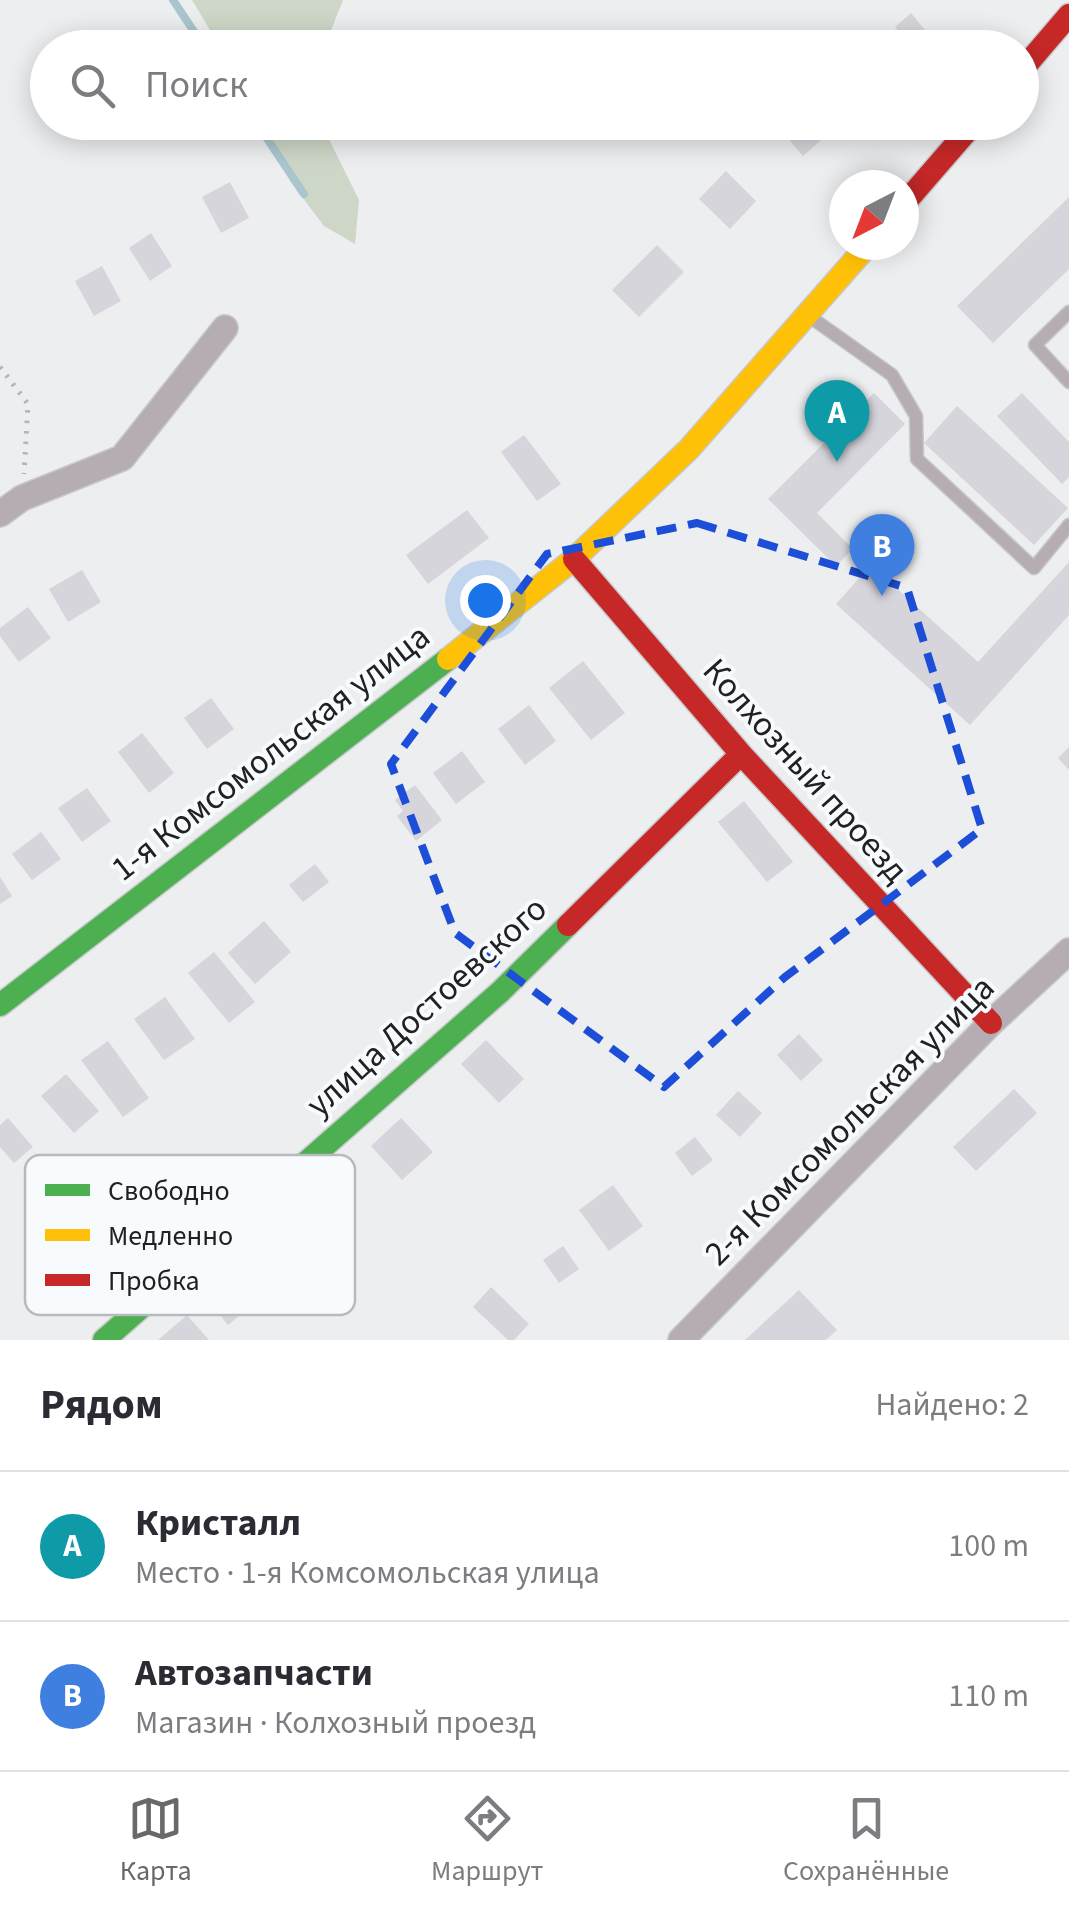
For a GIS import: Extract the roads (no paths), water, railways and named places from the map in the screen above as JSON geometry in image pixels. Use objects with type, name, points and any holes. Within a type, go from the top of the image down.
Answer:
[{"type":"street","points":[[1039,53],[1066,27]]},
{"type":"street","points":[[919,187],[959,140]]},
{"type":"street","name":"1-я Комсомольская улица","points":[[0,1005],[574,558],[688,449],[855,260]]},
{"type":"street","points":[[0,514],[22,498],[122,458],[226,328]]},
{"type":"street","name":"Колхозный проезд","points":[[574,558],[741,754],[991,1024]]},
{"type":"street","name":"улица Достоевского","points":[[315,1155],[500,992],[741,754]]},
{"type":"street","name":"2-я Комсомольская улица","points":[[681,1340],[991,1024],[1069,951]]},
{"type":"street","name":"улица Достоевского","points":[[104,1340],[132,1315]]},
{"type":"lane","points":[[1069,312],[1035,345],[1069,382]]},
{"type":"lane","points":[[807,314],[892,376],[916,416],[917,459],[1034,568],[1069,524]]},
{"type":"waterway","points":[[173,0],[193,30]]},
{"type":"waterway","points":[[268,140],[304,194]]},
{"type":"place","name":"Кристалл","points":[[837,462]]},
{"type":"place","name":"Автозапчасти","points":[[882,596]]}]
